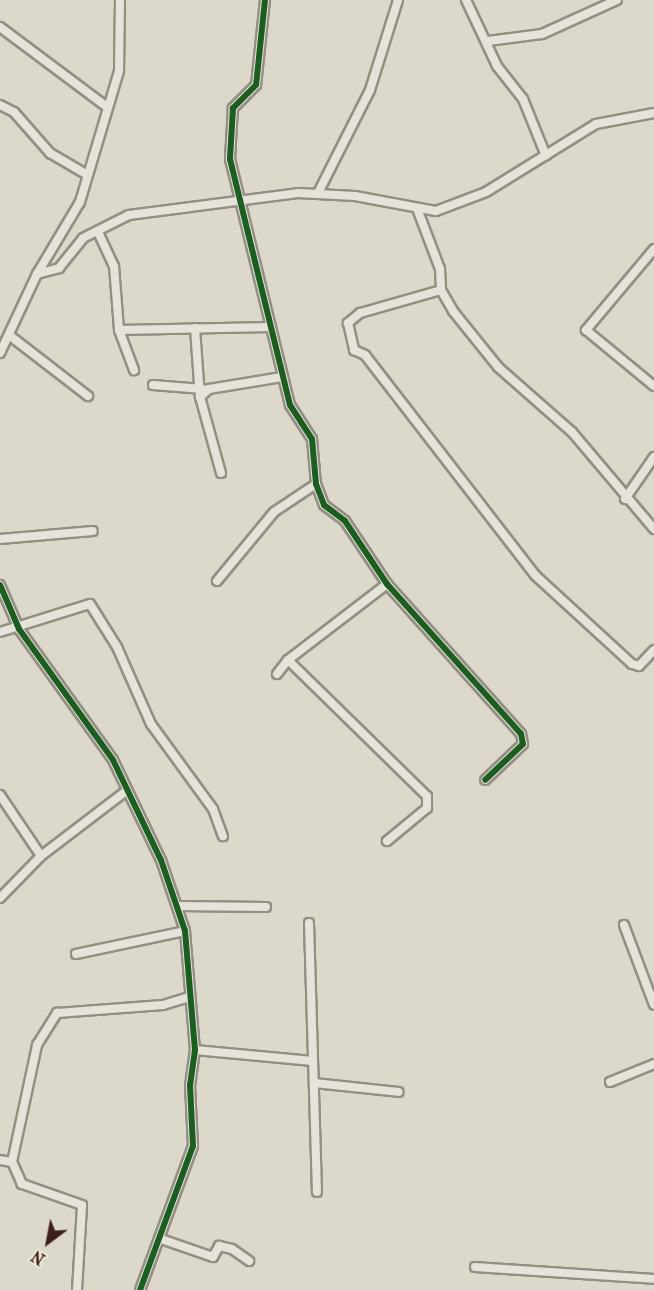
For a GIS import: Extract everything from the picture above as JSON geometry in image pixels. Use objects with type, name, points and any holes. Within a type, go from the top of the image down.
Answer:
[{"type":"street","points":[[0,352],[37,274],[80,202],[86,174],[119,71],[120,0]]},
{"type":"street","points":[[265,0],[256,85],[233,108],[228,129],[237,200],[282,377],[290,405],[312,439],[316,484],[324,505],[368,550],[387,584],[472,675],[524,740],[485,780]]},
{"type":"street","points":[[318,193],[370,90],[398,0]]},
{"type":"street","points":[[466,0],[488,41],[497,66],[523,99],[546,156]]},
{"type":"street","points":[[488,41],[542,34],[617,0]]},
{"type":"street","points":[[0,27],[108,106]]},
{"type":"street","points":[[0,105],[14,112],[50,153],[86,174]]},
{"type":"street","points":[[37,274],[59,268],[84,238],[129,215],[237,200],[318,193],[418,211],[460,204],[546,156],[596,124],[654,113]]},
{"type":"street","points":[[418,211],[440,269],[441,290],[498,367],[554,413],[625,499],[654,529]]},
{"type":"street","points":[[98,232],[114,266],[118,330],[134,370]]},
{"type":"street","points":[[654,249],[586,330],[654,386]]},
{"type":"street","points":[[441,290],[360,313],[348,323],[354,350],[365,355],[536,576],[632,664],[639,666],[654,650]]},
{"type":"street","points":[[118,330],[271,327]]},
{"type":"street","points":[[195,328],[200,392],[221,473]]},
{"type":"street","points":[[9,335],[88,396]]},
{"type":"street","points":[[153,385],[200,392],[282,377]]},
{"type":"street","points":[[625,499],[654,458]]},
{"type":"street","points":[[217,581],[274,512],[316,484]]},
{"type":"street","points":[[0,539],[93,531]]},
{"type":"street","points":[[277,674],[288,660],[387,584]]},
{"type":"street","points":[[0,585],[19,629],[85,716],[126,791],[178,906],[185,932],[195,1050],[190,1085],[193,1146],[161,1239],[140,1290]]},
{"type":"street","points":[[0,632],[19,629],[90,604],[117,647],[151,724],[213,809],[224,836]]},
{"type":"street","points":[[288,660],[427,796],[427,808],[387,841]]},
{"type":"street","points":[[0,898],[41,856],[126,791]]},
{"type":"street","points":[[0,795],[41,856]]},
{"type":"street","points":[[178,906],[266,907]]},
{"type":"street","points":[[309,923],[317,1192]]},
{"type":"street","points":[[624,925],[654,1005]]},
{"type":"street","points":[[76,954],[185,932]]},
{"type":"street","points":[[77,1290],[82,1205],[22,1185],[12,1162],[37,1046],[57,1013],[163,1005],[190,997]]},
{"type":"street","points":[[195,1050],[312,1060]]},
{"type":"street","points":[[610,1082],[654,1064]]},
{"type":"street","points":[[314,1083],[399,1092]]},
{"type":"street","points":[[0,1160],[12,1162]]},
{"type":"street","points":[[161,1239],[213,1257],[219,1246],[232,1249],[249,1261]]},
{"type":"street","points":[[475,1267],[560,1277],[654,1279]]},
{"type":"cycle path","points":[[265,0],[256,85],[233,108],[230,159],[290,405],[312,439],[316,484],[324,505],[345,521],[387,584],[521,734],[523,744],[485,780]]},
{"type":"cycle path","points":[[0,585],[19,629],[113,760],[161,860],[185,931],[195,1050],[190,1085],[193,1146],[140,1290]]}]
